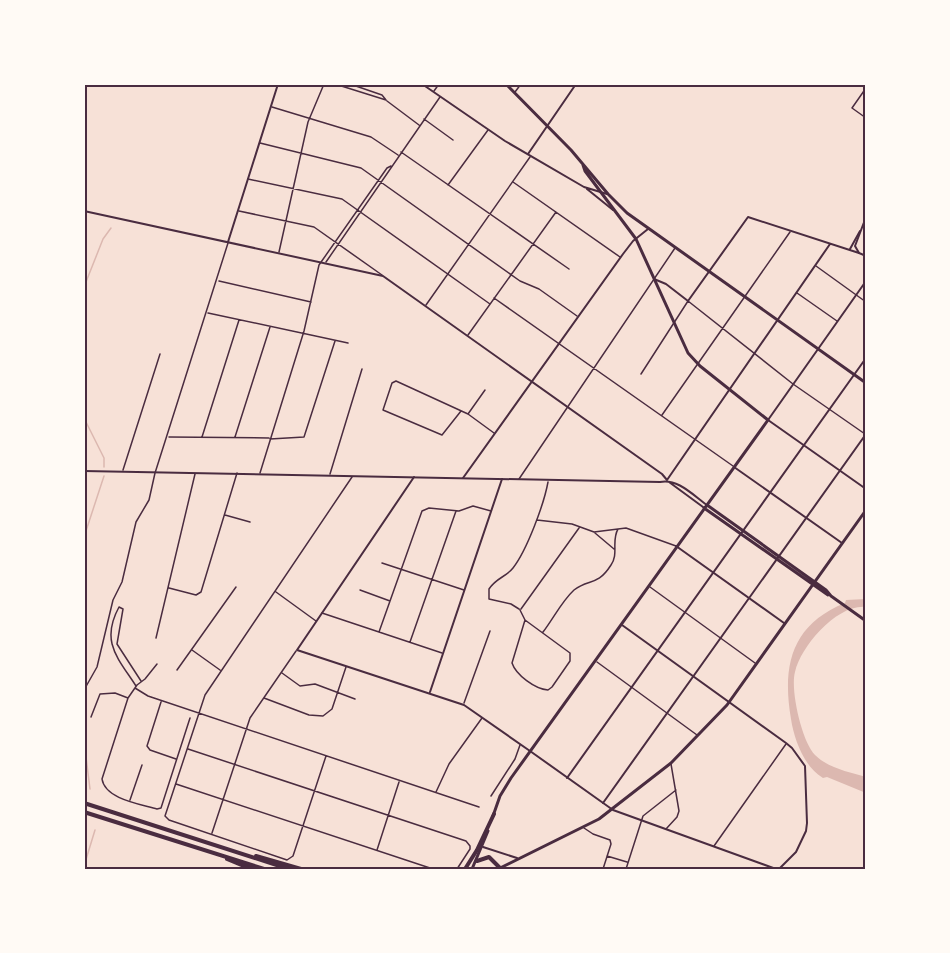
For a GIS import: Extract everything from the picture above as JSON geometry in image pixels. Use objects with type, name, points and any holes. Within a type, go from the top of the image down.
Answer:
[{"type":"highway","points":[[84,803],[289,869]]},
{"type":"highway","points":[[84,812],[264,869]]},
{"type":"highway","points":[[465,869],[494,814]]},
{"type":"highway","points":[[213,853],[251,869]]},
{"type":"highway","points":[[243,854],[301,869]]},
{"type":"highway","points":[[477,861],[489,857],[500,869]]},
{"type":"main road","points":[[472,869],[483,847],[503,790],[768,420],[698,364],[687,351],[636,239],[583,165],[506,84]]},
{"type":"main road","points":[[583,165],[627,213],[866,383]]},
{"type":"main road","points":[[706,507],[866,621]]},
{"type":"main road","points":[[500,869],[518,858],[583,828],[613,810],[670,763],[729,702],[866,510]]},
{"type":"street","points":[[84,690],[97,667],[113,600],[122,582],[136,522],[149,500],[155,473],[218,281],[278,84]]},
{"type":"street","points":[[279,253],[300,153],[309,120],[324,84]]},
{"type":"street","points":[[335,84],[386,100]]},
{"type":"street","points":[[350,84],[382,95],[420,125]]},
{"type":"street","points":[[422,84],[488,130],[584,187],[622,219]]},
{"type":"street","points":[[433,92],[439,84]]},
{"type":"street","points":[[515,93],[521,84]]},
{"type":"street","points":[[425,306],[513,182],[547,125],[576,84]]},
{"type":"street","points":[[866,88],[852,108],[866,118]]},
{"type":"street","points":[[260,473],[303,333],[321,262],[440,97]]},
{"type":"street","points":[[271,107],[371,137],[399,155]]},
{"type":"street","points":[[424,119],[453,140]]},
{"type":"street","points":[[448,185],[488,130]]},
{"type":"street","points":[[260,142],[361,168],[523,283],[539,288],[578,317]]},
{"type":"street","points":[[401,152],[569,269]]},
{"type":"street","points":[[325,263],[382,183],[390,166]]},
{"type":"street","points":[[248,179],[339,198],[490,304]]},
{"type":"street","points":[[513,182],[621,258]]},
{"type":"street","points":[[584,187],[592,186],[593,182]]},
{"type":"street","points":[[584,187],[608,194]]},
{"type":"street","points":[[238,210],[314,227],[662,474],[667,480]]},
{"type":"street","points":[[84,211],[383,276]]},
{"type":"street","points":[[468,336],[556,212]]},
{"type":"street","points":[[640,374],[687,301],[748,217],[866,256]]},
{"type":"street","points":[[849,250],[866,218]]},
{"type":"street","points":[[463,478],[621,258],[636,239],[648,229]]},
{"type":"street","points":[[662,416],[790,231]]},
{"type":"street","points":[[859,253],[855,246],[860,231]]},
{"type":"street","points":[[667,480],[830,244]]},
{"type":"street","points":[[518,480],[675,248]]},
{"type":"street","points":[[816,266],[866,302]]},
{"type":"street","points":[[603,803],[866,434],[793,384],[666,284],[654,279]]},
{"type":"street","points":[[218,281],[311,302]]},
{"type":"street","points":[[866,281],[768,420],[866,489]]},
{"type":"street","points":[[797,293],[837,321]]},
{"type":"street","points":[[494,298],[842,543]]},
{"type":"street","points":[[207,313],[348,343]]},
{"type":"street","points":[[202,437],[239,320]]},
{"type":"street","points":[[236,437],[271,326]]},
{"type":"street","points":[[167,437],[302,439],[306,435],[335,340]]},
{"type":"street","points":[[123,472],[160,354]]},
{"type":"street","points":[[567,778],[866,358]]},
{"type":"street","points":[[330,475],[362,369]]},
{"type":"street","points":[[461,411],[442,435],[384,412],[383,407],[394,381],[468,414],[494,433]]},
{"type":"street","points":[[468,414],[485,390]]},
{"type":"street","points":[[84,471],[549,481],[662,482],[667,480],[675,482],[706,507]]},
{"type":"street","points":[[156,638],[195,473]]},
{"type":"street","points":[[168,588],[196,595],[200,593],[237,473]]},
{"type":"street","points":[[326,756],[293,856],[290,859],[287,860],[169,820],[165,816],[205,695],[352,476]]},
{"type":"street","points":[[212,834],[250,718],[414,477]]},
{"type":"street","points":[[429,693],[502,480]]},
{"type":"street","points":[[525,621],[512,658],[513,668],[539,688],[548,690],[570,661],[571,657],[566,648],[525,621],[520,610],[511,604],[489,599],[489,589],[496,580],[511,571],[516,564],[536,520],[549,481]]},
{"type":"street","points":[[380,632],[422,511],[429,508],[456,510],[473,506],[492,512]]},
{"type":"street","points":[[410,642],[456,510]]},
{"type":"street","points":[[225,514],[250,522]]},
{"type":"street","points":[[536,520],[580,526],[594,532],[614,549]]},
{"type":"street","points":[[520,610],[580,526]]},
{"type":"street","points":[[543,632],[574,590],[598,580],[605,574],[614,560],[615,535],[619,528]]},
{"type":"street","points":[[594,532],[619,528],[634,530],[676,546],[785,624]]},
{"type":"street","points":[[382,563],[465,590]]},
{"type":"street","points":[[649,586],[757,664]]},
{"type":"street","points":[[177,670],[236,587]]},
{"type":"street","points":[[360,590],[390,601]]},
{"type":"street","points":[[275,592],[317,621]]},
{"type":"street","points":[[141,682],[117,644],[123,609],[119,607],[110,639],[112,648],[136,687],[143,694],[479,807]]},
{"type":"street","points":[[322,613],[443,653]]},
{"type":"street","points":[[297,650],[464,705],[613,810],[777,869],[796,852],[806,831],[805,766],[786,743],[622,625]]},
{"type":"street","points":[[464,705],[490,631]]},
{"type":"street","points":[[192,650],[221,670]]},
{"type":"street","points":[[596,661],[698,735]]},
{"type":"street","points":[[157,664],[128,698],[102,784],[113,795],[159,809],[162,806],[190,718]]},
{"type":"street","points":[[263,698],[309,715],[323,716],[332,709],[346,666]]},
{"type":"street","points":[[281,672],[300,686],[315,684],[355,699]]},
{"type":"street","points":[[92,717],[100,694],[115,693],[128,698]]},
{"type":"street","points":[[162,701],[147,746],[152,751],[177,760]]},
{"type":"street","points":[[436,792],[449,764],[483,717]]},
{"type":"street","points":[[713,847],[786,743]]},
{"type":"street","points":[[491,796],[515,759],[521,744]]},
{"type":"street","points":[[187,748],[466,841],[470,849],[457,869]]},
{"type":"street","points":[[665,830],[679,813],[670,763]]},
{"type":"street","points":[[130,800],[142,765]]},
{"type":"street","points":[[377,850],[400,781]]},
{"type":"street","points":[[176,784],[433,869]]},
{"type":"street","points":[[626,869],[645,813],[676,790]]},
{"type":"street","points":[[583,828],[610,840],[611,844],[603,869]]},
{"type":"street","points":[[483,847],[518,858]]},
{"type":"street","points":[[607,856],[628,863]]},
{"type":"shaded area","points":[[866,599],[866,607],[855,608],[832,619],[812,639],[795,672],[794,691],[798,715],[810,748],[826,763],[866,777],[866,793],[827,777],[823,778],[805,760],[792,727],[788,682],[794,649],[802,635],[813,623],[827,612],[845,603],[846,600]]},
{"type":"waterway","points":[[84,287],[103,239],[111,228]]},
{"type":"waterway","points":[[84,418],[104,458],[104,467]]},
{"type":"waterway","points":[[84,537],[104,476]]},
{"type":"waterway","points":[[84,741],[90,789]]},
{"type":"waterway","points":[[84,866],[95,830]]}]
